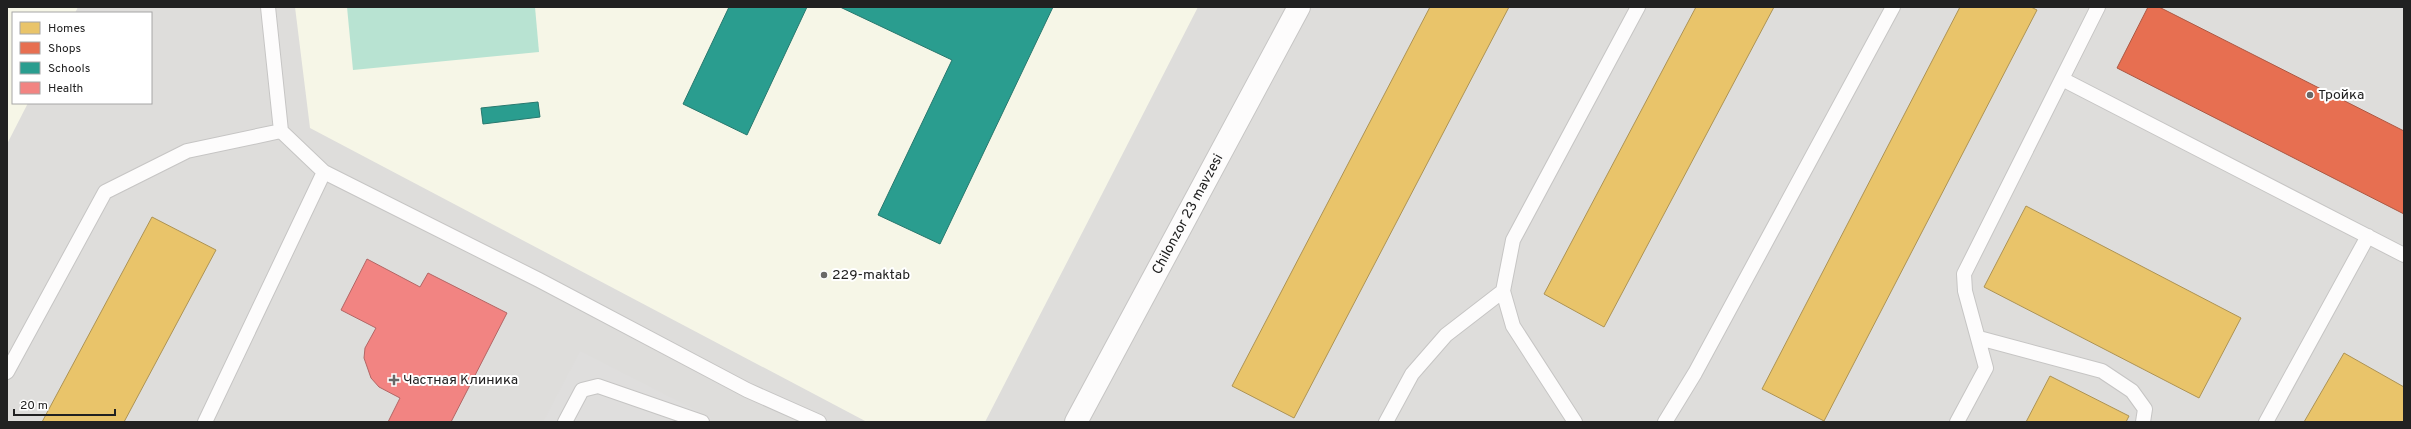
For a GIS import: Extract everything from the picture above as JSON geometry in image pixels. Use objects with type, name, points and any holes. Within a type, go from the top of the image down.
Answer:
[{"type":"street","name":"Chilonzor 23 mavzesi","points":[[1076,422],[1299,7]]},
{"type":"lane","points":[[268,7],[281,130],[324,172],[546,283],[747,390],[819,422]]},
{"type":"lane","points":[[1575,422],[1513,326],[1503,291],[1513,240],[1638,7]]},
{"type":"lane","points":[[1665,422],[1695,373],[1893,7]]},
{"type":"lane","points":[[1958,422],[1986,368],[1979,338],[1964,291],[1964,274],[2098,7]]},
{"type":"lane","points":[[2062,79],[2404,255]]},
{"type":"lane","points":[[7,372],[104,192],[187,151],[281,130]]},
{"type":"lane","points":[[205,422],[324,172]]},
{"type":"lane","points":[[2266,422],[2368,236]]},
{"type":"lane","points":[[1386,422],[1412,374],[1446,335],[1503,291]]},
{"type":"lane","points":[[1979,338],[2102,371],[2132,391],[2144,409],[2143,422]]},
{"type":"lane","points":[[565,422],[582,390],[598,386],[680,418],[702,422]]},
{"type":"shaded area","points":[[7,7],[2404,7],[2404,422],[7,422]]},
{"type":"shaded area","points":[[7,7],[78,7],[76,12],[12,12],[12,104],[27,104],[7,144]]},
{"type":"shaded area","name":"229-maktab","points":[[295,7],[1198,7],[985,422],[867,422],[310,128]]},
{"type":"shaded area","points":[[580,351],[711,418],[709,422],[543,422]]},
{"type":"green space","points":[[347,7],[535,7],[539,52],[353,70]]},
{"type":"building: Homes","points":[[1430,7],[1509,7],[1294,418],[1232,386]]},
{"type":"building: Homes","points":[[1696,7],[1774,7],[1604,327],[1544,294]]},
{"type":"building: Homes","points":[[1960,7],[2031,7],[2037,10],[1824,421],[1762,389]]},
{"type":"building: Homes","points":[[2026,206],[2241,318],[2199,398],[1984,287]]},
{"type":"building: Homes","points":[[152,217],[216,250],[124,422],[42,422]]},
{"type":"building: Homes","points":[[2344,353],[2404,387],[2404,422],[2304,422]]},
{"type":"building: Homes","points":[[2050,376],[2129,416],[2126,422],[2026,422]]},
{"type":"building: Shops","points":[[2148,7],[2159,7],[2404,131],[2404,214],[2117,68]]},
{"type":"building: Schools","points":[[729,7],[807,7],[747,135],[683,104]]},
{"type":"building: Schools","points":[[840,7],[1053,7],[940,244],[878,215],[952,60]]},
{"type":"building: Schools","points":[[538,102],[540,117],[483,124],[481,108]]},
{"type":"building: Health","points":[[367,259],[420,287],[428,273],[507,313],[451,422],[388,422],[400,398],[379,387],[371,378],[364,358],[365,348],[376,328],[341,310]]},
{"type":"place","name":"Тройка","points":[[2310,95]]},
{"type":"place","name":"229-maktab","points":[[824,275]]},
{"type":"place","name":"Частная Клиника","points":[[394,380]]}]
